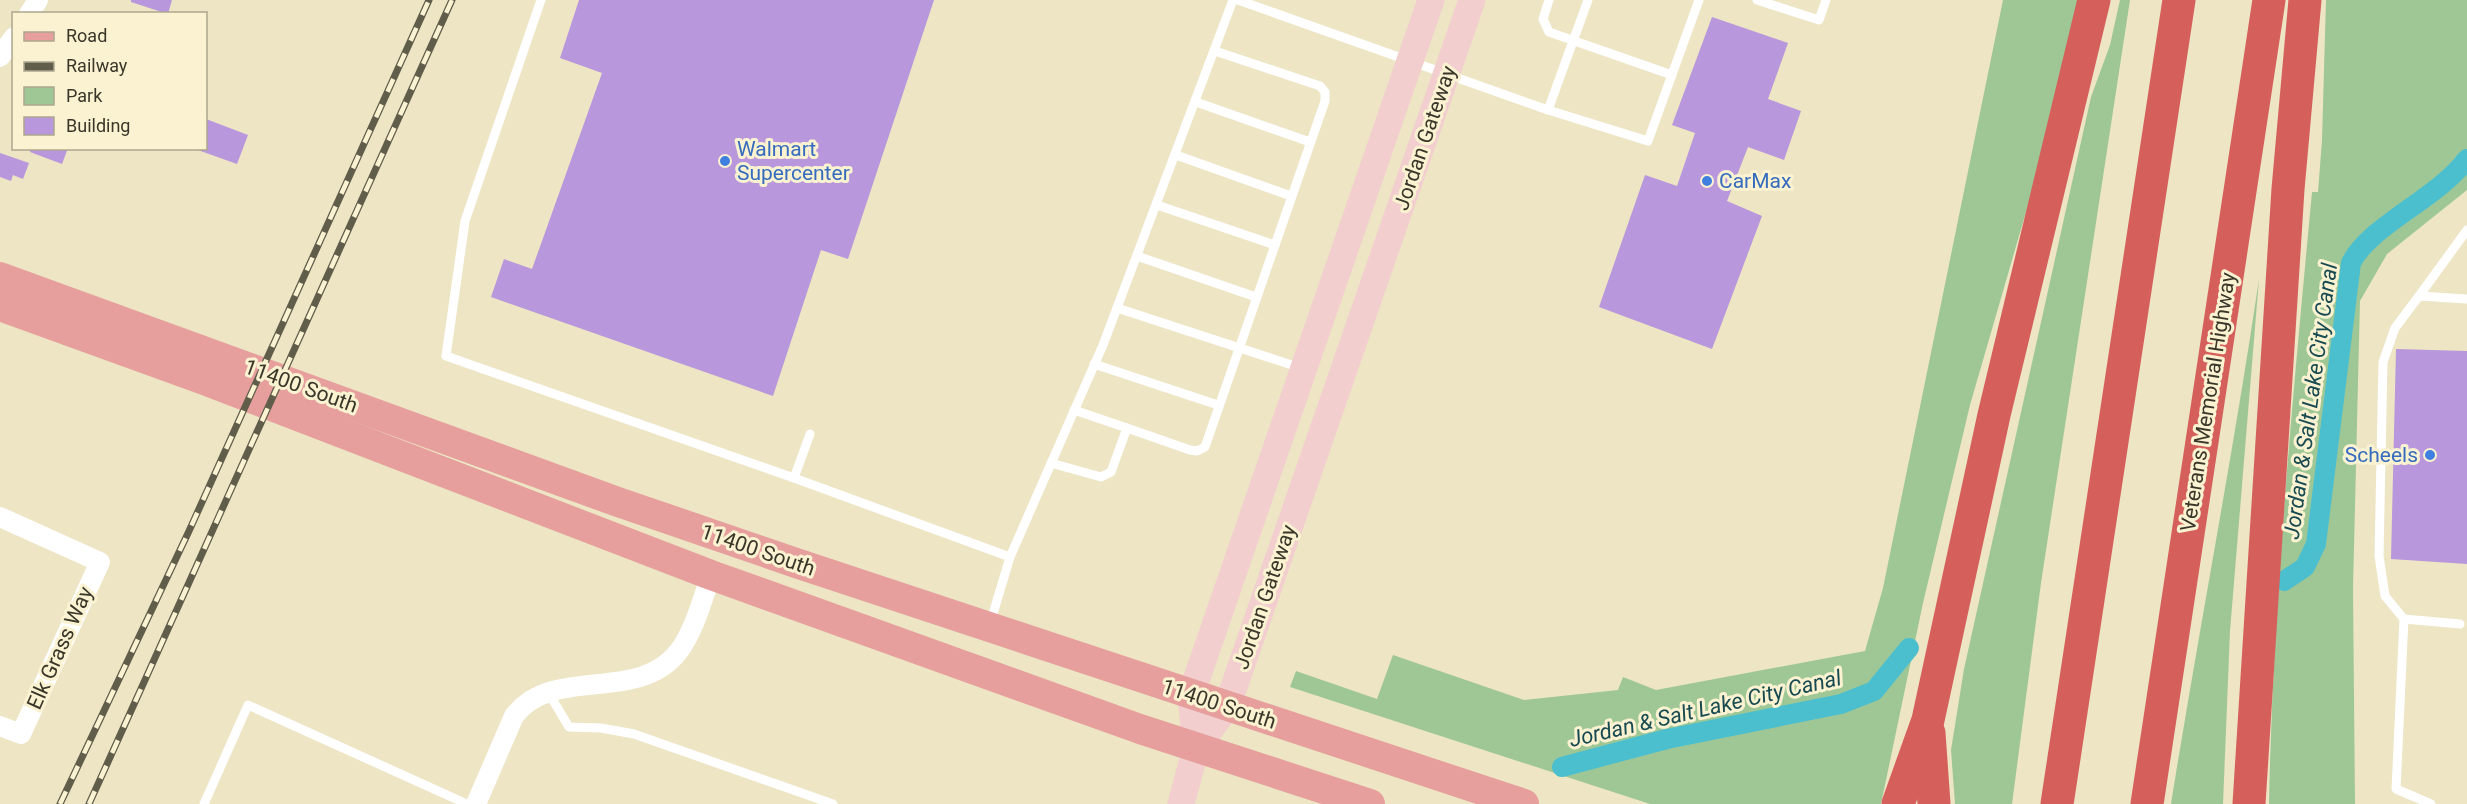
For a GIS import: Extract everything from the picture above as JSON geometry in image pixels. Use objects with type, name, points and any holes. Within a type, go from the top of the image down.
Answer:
[{"type":"highway","points":[[1902,796],[1928,720],[1994,415],[2094,0]]},
{"type":"highway","points":[[2057,804],[2179,0]]},
{"type":"highway","name":"Veterans Memorial Highway","points":[[2147,804],[2269,0]]},
{"type":"highway","points":[[2249,804],[2288,189],[2305,0]]},
{"type":"highway","points":[[1928,720],[1934,804]]},
{"type":"main road","name":"Jordan Gateway","points":[[1196,748],[1191,695],[1431,0]]},
{"type":"main road","name":"Jordan Gateway","points":[[1196,748],[1227,707],[1472,0]]},
{"type":"main road","name":"11400 South","points":[[0,277],[209,367],[328,429],[601,531],[711,575],[1196,748],[1370,804]]},
{"type":"main road","name":"11400 South","points":[[0,306],[209,367],[345,403],[618,502],[1227,707],[1524,804]]},
{"type":"main road","points":[[1181,804],[1196,748]]},
{"type":"street","points":[[0,57],[12,40]]},
{"type":"street","name":"Elk Grass Way","points":[[0,517],[100,562],[21,734],[0,726]]},
{"type":"street","points":[[476,804],[514,716],[522,705],[548,692],[624,682],[647,675],[664,665],[678,652],[689,634],[711,575]]},
{"type":"lane","points":[[541,0],[465,221],[446,356],[794,478],[1010,557]]},
{"type":"lane","points":[[990,627],[1010,557],[1117,308],[1233,0]]},
{"type":"lane","points":[[1238,0],[1548,110],[1648,141],[1699,0]]},
{"type":"lane","points":[[1549,0],[1543,20],[1545,28],[1573,41],[1672,75]]},
{"type":"lane","points":[[1548,110],[1588,0]]},
{"type":"lane","points":[[1757,0],[1818,20],[1826,0]]},
{"type":"lane","points":[[1074,410],[1197,451],[1204,447],[1326,92],[1320,86],[1215,51]]},
{"type":"lane","points":[[1196,102],[1310,142]]},
{"type":"lane","points":[[1176,155],[1292,196]]},
{"type":"lane","points":[[1157,206],[1275,245]]},
{"type":"lane","points":[[2431,804],[2396,789],[2404,619],[2385,596],[2379,556],[2384,362],[2395,328],[2467,230]]},
{"type":"lane","points":[[1137,256],[1256,297]]},
{"type":"lane","points":[[2419,296],[2467,298]]},
{"type":"lane","points":[[1117,308],[1303,369]]},
{"type":"lane","points":[[1094,364],[1218,405]]},
{"type":"lane","points":[[1051,463],[1101,477],[1111,472],[1127,428]]},
{"type":"lane","points":[[794,478],[810,434]]},
{"type":"lane","points":[[2404,619],[2460,624]]},
{"type":"lane","points":[[548,692],[569,727],[601,728],[634,734],[833,804]]},
{"type":"lane","points":[[204,804],[248,705],[467,804]]},
{"type":"green space","points":[[2003,0],[2081,0],[2057,105],[1970,405],[1923,603],[1881,804],[1650,804],[1290,687],[1296,671],[1377,699],[1393,655],[1524,700],[1618,690],[1623,677],[1656,690],[1865,651],[1883,588]]},
{"type":"green space","points":[[2120,0],[2130,0],[2041,583],[2012,804],[1955,804],[1951,750],[1964,669],[2091,97],[2110,45]]},
{"type":"green space","points":[[2326,0],[2467,0],[2467,190],[2387,254],[2360,301],[2353,588],[2355,804],[2269,804],[2279,574],[2312,192],[2318,192],[2322,140]]},
{"type":"green space","points":[[2259,279],[2230,631],[2223,804],[2171,804],[2238,411]]},
{"type":"building","points":[[131,0],[172,0],[169,12],[131,2]]},
{"type":"building","name":"Walmart Supercenter","points":[[579,0],[934,0],[848,259],[821,250],[773,396],[491,297],[504,259],[532,269],[602,73],[560,58]]},
{"type":"building","name":"CarMax","points":[[1712,17],[1788,43],[1768,99],[1801,111],[1784,160],[1748,147],[1727,201],[1762,216],[1712,349],[1599,307],[1645,175],[1677,186],[1695,133],[1672,125]]},
{"type":"building","points":[[207,119],[248,135],[237,164],[198,150],[207,150]]},
{"type":"building","points":[[30,150],[67,150],[62,164],[30,152]]},
{"type":"building","points":[[0,153],[29,163],[23,179],[13,175],[11,181],[0,177]]},
{"type":"building","name":"Scheels","points":[[2396,349],[2467,351],[2467,564],[2391,559]]},
{"type":"waterway","name":"Jordan & Salt Lake City Canal","points":[[2284,581],[2305,567],[2316,544],[2351,263],[2372,237],[2439,187],[2467,159]]},
{"type":"waterway","name":"Jordan & Salt Lake City Canal","points":[[1562,767],[1667,739],[1841,704],[1874,691],[1909,648]]},
{"type":"railway","points":[[60,804],[189,531],[429,0]]},
{"type":"railway","points":[[89,804],[452,0]]},
{"type":"place","name":"Walmart Supercenter","points":[[725,161]]},
{"type":"place","name":"CarMax","points":[[1707,181]]},
{"type":"place","name":"Scheels","points":[[2430,455]]}]
